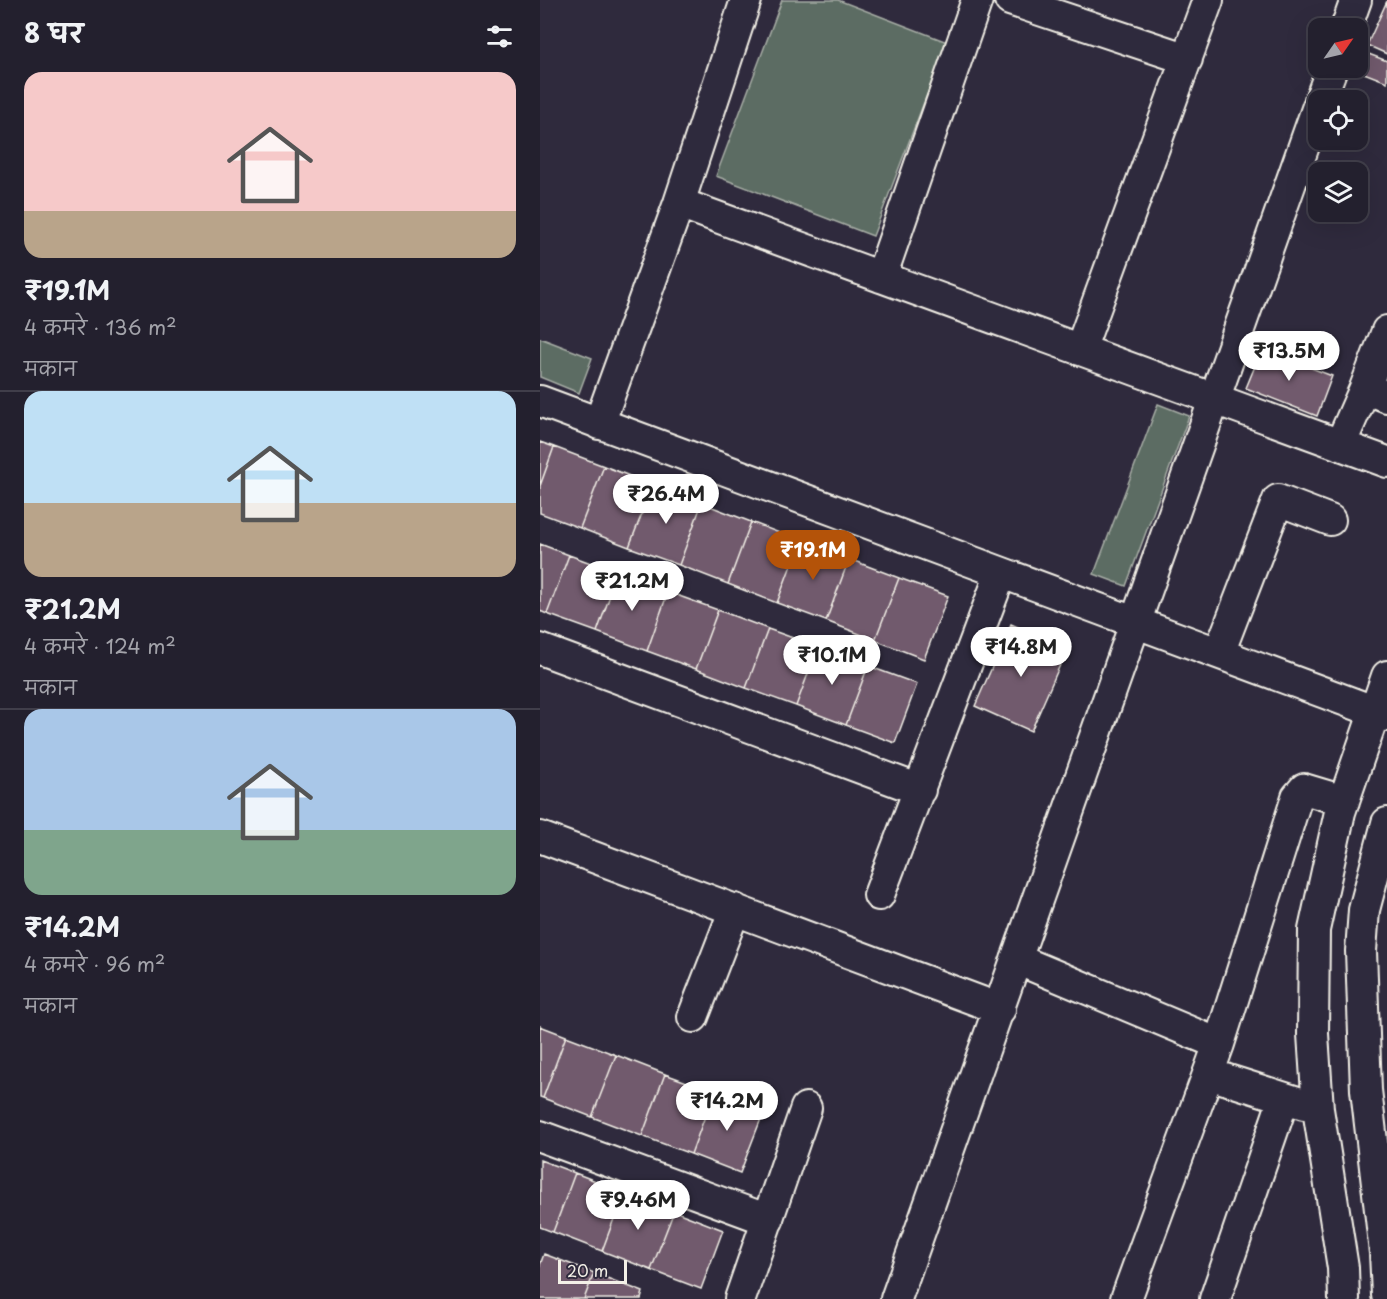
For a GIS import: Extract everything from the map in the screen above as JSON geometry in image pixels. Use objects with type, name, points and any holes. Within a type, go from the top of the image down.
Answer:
[{"type":"street","points":[[599,424],[679,203],[746,0]]},
{"type":"street","points":[[881,277],[977,0]]},
{"type":"street","points":[[1010,0],[1187,59]]},
{"type":"street","points":[[1080,350],[1208,0]]},
{"type":"street","points":[[1350,18],[1356,0]]},
{"type":"street","points":[[896,1299],[1308,134]]},
{"type":"street","points":[[679,203],[1387,462]]},
{"type":"street","points":[[1340,445],[1376,392],[1387,331]]},
{"type":"street","points":[[540,401],[1381,713]]},
{"type":"street","points":[[1219,653],[1278,500],[1330,520]]},
{"type":"street","points":[[879,895],[1001,573]]},
{"type":"street","points":[[540,649],[920,790]]},
{"type":"street","points":[[1344,1299],[1343,1268],[1318,1109],[1313,1034],[1314,930],[1319,897],[1344,801],[1381,713],[1387,676]]},
{"type":"street","points":[[1126,1299],[1220,1044],[1297,797],[1304,789],[1344,801]]},
{"type":"street","points":[[1387,823],[1365,910],[1360,951],[1366,1090],[1385,1253],[1387,1295]]},
{"type":"street","points":[[540,837],[1000,1009]]},
{"type":"street","points":[[693,1017],[735,909]]},
{"type":"street","points":[[1016,959],[1220,1044]]},
{"type":"street","points":[[1209,1074],[1318,1109]]},
{"type":"street","points":[[1215,1299],[1284,1098]]},
{"type":"street","points":[[740,1299],[806,1108]]},
{"type":"street","points":[[540,1136],[768,1220]]},
{"type":"green space","points":[[782,0],[838,0],[947,42],[873,236],[716,176]]},
{"type":"green space","points":[[540,338],[592,358],[579,393],[540,377]]},
{"type":"green space","points":[[1158,404],[1189,416],[1126,586],[1094,574]]},
{"type":"building","points":[[1387,1],[1387,54],[1368,45]]},
{"type":"building","points":[[1368,54],[1387,61],[1387,82],[1368,75]]},
{"type":"building","points":[[1262,349],[1332,376],[1317,416],[1246,388]]},
{"type":"building","points":[[540,442],[554,447],[540,486]]},
{"type":"building","points":[[554,447],[604,466],[580,528],[540,513],[540,486]]},
{"type":"building","points":[[604,466],[653,485],[629,547],[580,528]]},
{"type":"building","points":[[653,485],[702,503],[679,565],[629,547]]},
{"type":"building","points":[[702,503],[751,522],[728,584],[679,565]]},
{"type":"building","points":[[751,522],[800,541],[777,603],[728,584]]},
{"type":"building","points":[[800,541],[849,559],[826,621],[777,603]]},
{"type":"building","points":[[540,544],[569,555],[547,614],[540,611]]},
{"type":"building","points":[[569,555],[618,573],[597,632],[547,614]]},
{"type":"building","points":[[849,559],[899,578],[875,640],[826,621]]},
{"type":"building","points":[[618,573],[668,592],[647,651],[597,632]]},
{"type":"building","points":[[899,578],[948,596],[924,659],[875,640]]},
{"type":"building","points":[[668,592],[718,610],[696,669],[647,651]]},
{"type":"building","points":[[718,610],[768,629],[746,688],[696,669]]},
{"type":"building","points":[[1011,624],[1067,649],[1031,731],[975,706]]},
{"type":"building","points":[[768,629],[818,647],[796,706],[746,688]]},
{"type":"building","points":[[818,647],[868,666],[846,725],[796,706]]},
{"type":"building","points":[[868,666],[917,684],[895,743],[846,725]]},
{"type":"building","points":[[540,1026],[566,1036],[543,1098],[540,1097]]},
{"type":"building","points":[[566,1036],[616,1055],[592,1117],[543,1098]]},
{"type":"building","points":[[616,1055],[665,1074],[642,1136],[592,1117]]},
{"type":"building","points":[[665,1074],[714,1092],[691,1154],[642,1136]]},
{"type":"building","points":[[714,1092],[764,1111],[740,1173],[691,1154]]},
{"type":"building","points":[[540,1160],[575,1173],[553,1232],[540,1227]]},
{"type":"building","points":[[575,1173],[624,1192],[602,1251],[553,1232]]},
{"type":"building","points":[[624,1192],[674,1211],[651,1270],[602,1251]]},
{"type":"building","points":[[674,1211],[723,1230],[701,1289],[651,1270]]},
{"type":"building","points":[[544,1254],[594,1273],[584,1299],[540,1299],[540,1265]]},
{"type":"building","points":[[594,1273],[643,1292],[641,1299],[584,1299]]}]
